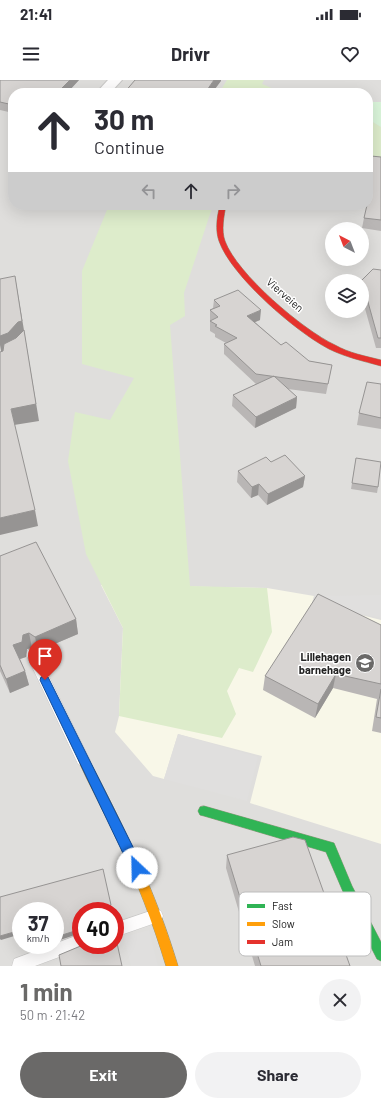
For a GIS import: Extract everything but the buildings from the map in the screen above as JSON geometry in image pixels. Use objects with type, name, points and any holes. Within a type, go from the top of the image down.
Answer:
[{"type":"street","points":[[108,88],[115,80]]},
{"type":"street","name":"Vierveien","points":[[222,210],[220,224],[224,247],[246,276],[306,330],[326,344],[354,356],[381,363]]},
{"type":"street","points":[[83,760],[132,856],[157,916],[172,966]]},
{"type":"street","points":[[204,811],[330,847],[349,892]]},
{"type":"street","points":[[371,935],[381,955]]},
{"type":"lane","points":[[32,654],[83,760]]},
{"type":"lane","points":[[124,927],[157,916]]},
{"type":"lane","points":[[19,964],[72,945]]},
{"type":"shaded area","points":[[0,80],[381,80],[381,966],[0,966]]},
{"type":"shaded area","points":[[101,585],[267,588],[314,596],[313,603],[381,620],[381,844],[250,803],[262,756],[178,734],[164,779],[153,776],[115,732],[119,716],[123,628]]},
{"type":"shaded area","points":[[381,595],[381,618],[312,603],[314,596]]},
{"type":"shaded area","points":[[178,734],[258,757],[247,801],[164,779]]},
{"type":"shaded area","points":[[149,930],[158,966],[131,966],[124,937]]},
{"type":"green space","points":[[227,80],[264,80],[262,84],[272,88],[222,88]]},
{"type":"green space","points":[[373,102],[381,102],[381,127],[373,122]]},
{"type":"green space","points":[[373,122],[381,127],[381,170],[373,170]]},
{"type":"green space","points":[[107,210],[211,210],[184,293],[185,316],[170,325],[190,586],[267,588],[272,632],[253,672],[239,668],[227,691],[236,714],[222,738],[119,716],[123,628],[86,554],[68,461],[75,412],[110,420],[134,378],[82,364],[82,271]]},
{"type":"traffic: fast","points":[[204,811],[330,847],[349,892]]},
{"type":"traffic: fast","points":[[371,935],[381,955]]},
{"type":"traffic: slow","points":[[83,760],[109,810],[144,886],[155,912],[172,966]]},
{"type":"traffic: jam","points":[[222,210],[220,232],[222,241],[228,253],[238,267],[267,298],[300,326],[326,344],[346,353],[381,363]]},
{"type":"place","name":"Lillehagen barnehage","points":[[365,663]]},
{"type":"route","points":[[45,680],[137,868]]}]
